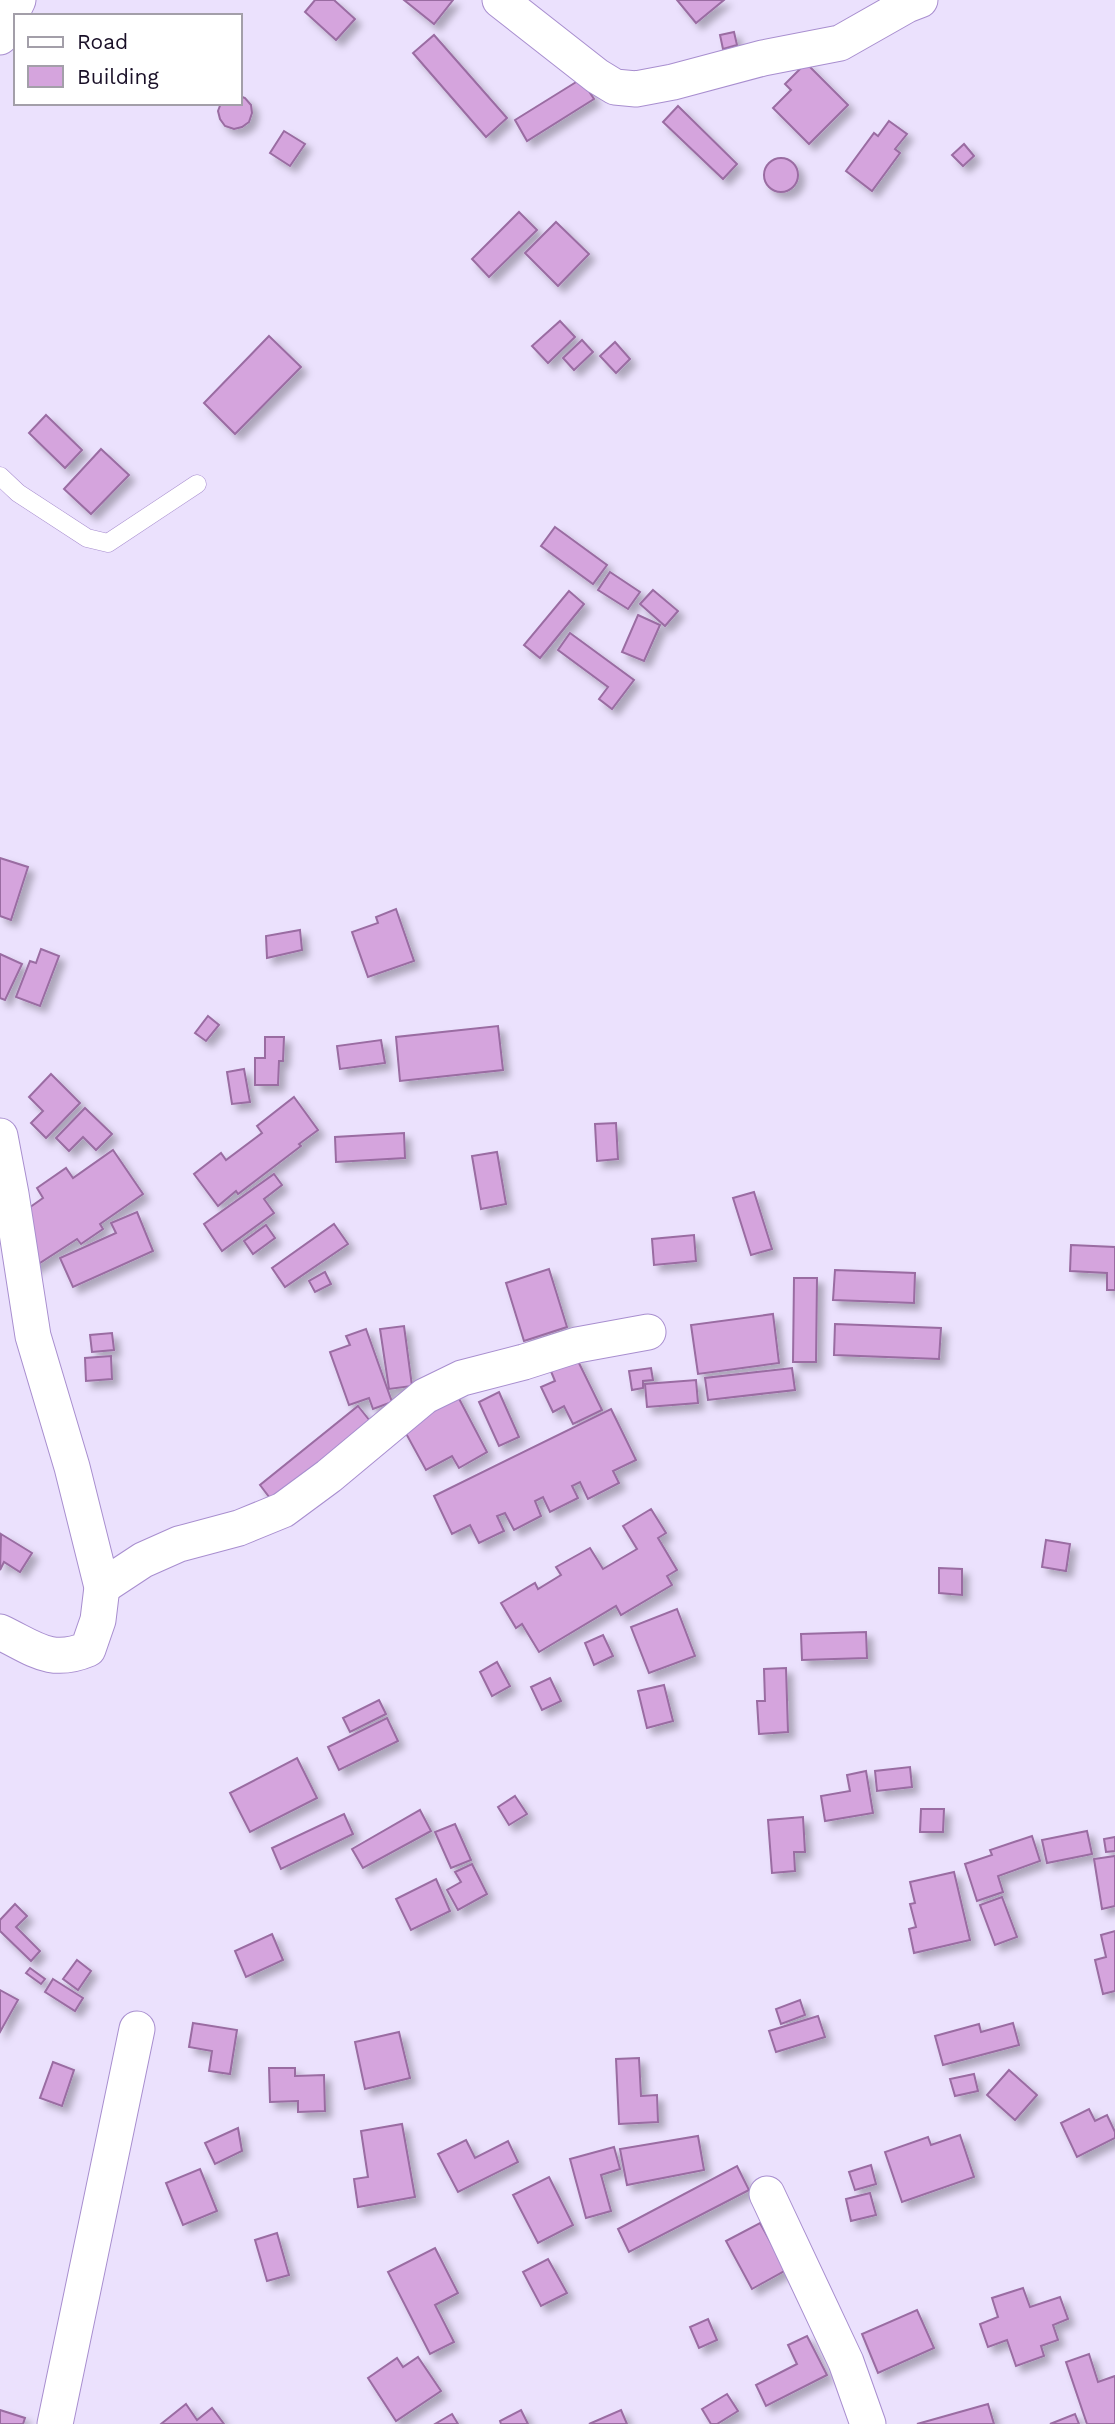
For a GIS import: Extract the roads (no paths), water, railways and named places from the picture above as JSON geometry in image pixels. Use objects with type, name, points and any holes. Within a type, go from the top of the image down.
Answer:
[{"type":"street","points":[[0,37],[18,0]]},
{"type":"street","points":[[500,0],[615,88],[636,89],[763,58],[840,43],[920,0]]},
{"type":"street","points":[[0,1136],[33,1336],[72,1467],[102,1587],[98,1620],[88,1649],[70,1657],[48,1655],[0,1632]]},
{"type":"street","points":[[102,1587],[143,1560],[179,1544],[239,1528],[284,1510],[425,1396],[462,1378],[577,1345],[648,1332]]},
{"type":"street","points":[[55,2424],[137,2029]]},
{"type":"street","points":[[766,2194],[846,2362],[868,2424]]},
{"type":"lane","points":[[0,476],[18,493],[87,538],[108,542],[197,484]]}]
